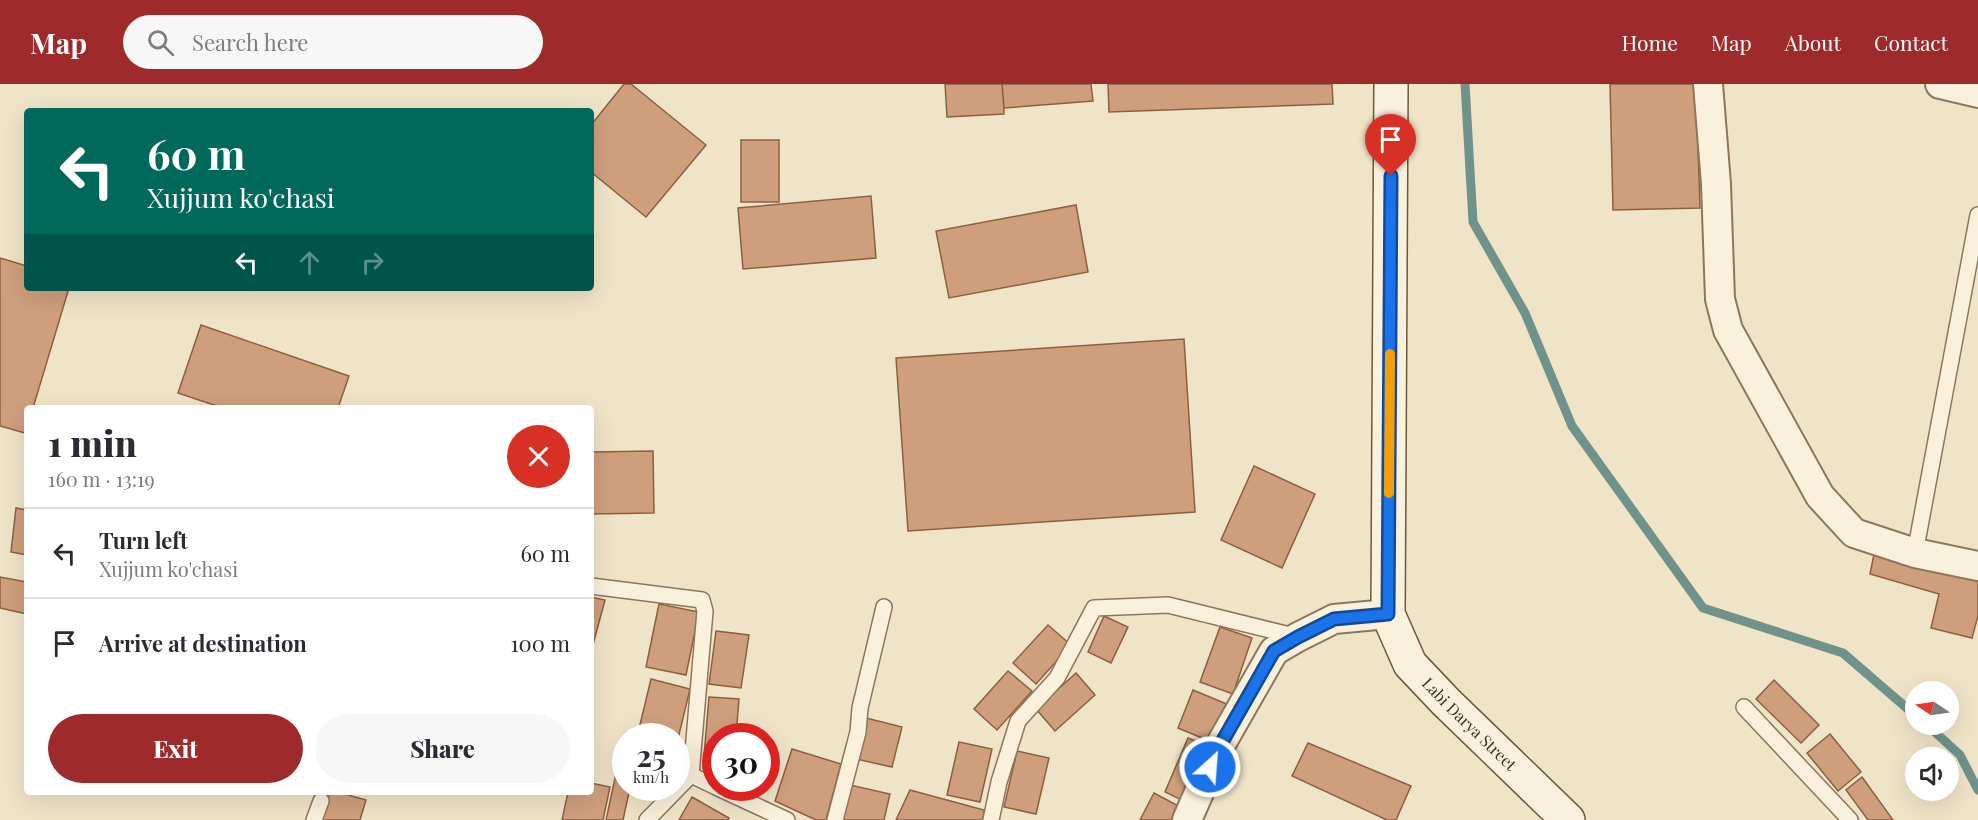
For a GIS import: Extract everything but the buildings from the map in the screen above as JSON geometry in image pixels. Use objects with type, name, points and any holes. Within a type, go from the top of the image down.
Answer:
[{"type":"street","points":[[1187,820],[1218,749],[1274,651],[1334,619],[1388,614],[1391,84]]},
{"type":"street","points":[[1708,84],[1716,184],[1720,299],[1728,330],[1820,496],[1854,533],[1915,553],[1978,566]]},
{"type":"street","points":[[1940,84],[1978,93]]},
{"type":"street","name":"Labi Darya Street","points":[[1388,614],[1410,664],[1568,820]]},
{"type":"lane","points":[[1915,553],[1978,215]]},
{"type":"lane","points":[[594,586],[702,600],[705,611],[691,775],[647,820]]},
{"type":"lane","points":[[991,820],[999,782],[1018,721],[1057,678],[1094,608],[1168,605],[1298,637]]},
{"type":"lane","points":[[835,820],[858,732],[860,708],[884,607]]},
{"type":"lane","points":[[1744,707],[1850,820]]},
{"type":"lane","points":[[691,775],[702,780]]},
{"type":"lane","points":[[314,820],[321,801]]},
{"type":"lane","points":[[747,801],[787,820]]},
{"type":"waterway","points":[[1465,84],[1473,222],[1525,313],[1572,426],[1703,608],[1843,653],[1905,707]]},
{"type":"waterway","points":[[1938,735],[1960,755],[1978,790]]},
{"type":"slow traffic","points":[[1389,493],[1390,354]]},
{"type":"route","points":[[1210,767],[1274,651],[1334,619],[1388,614],[1391,176]]}]
